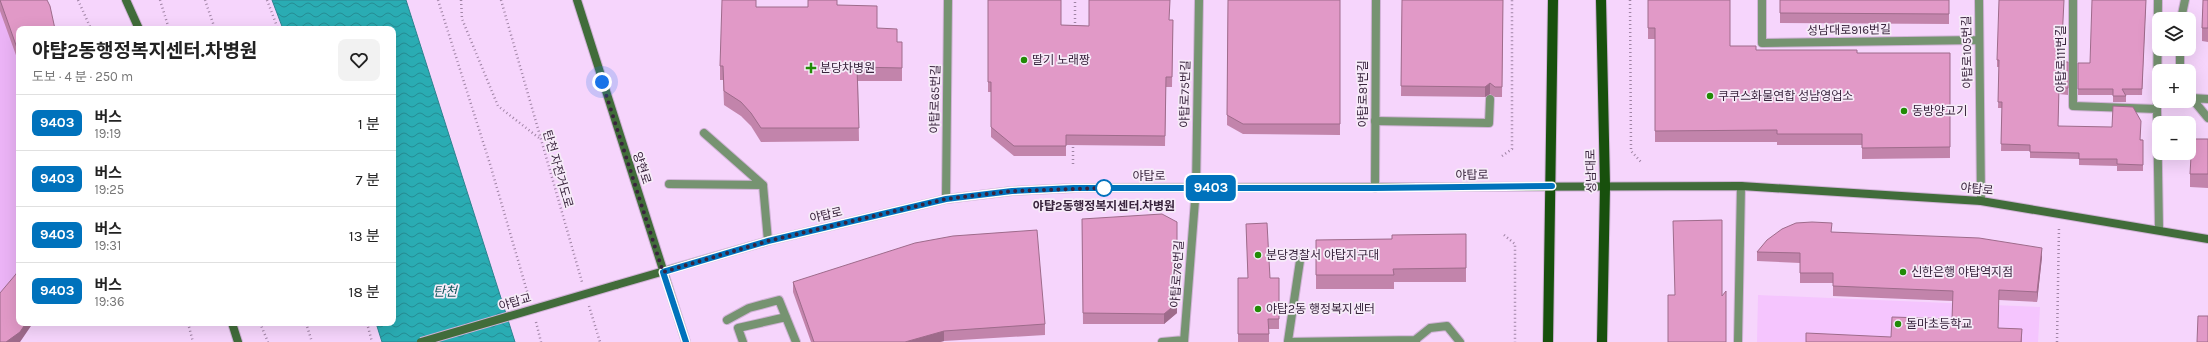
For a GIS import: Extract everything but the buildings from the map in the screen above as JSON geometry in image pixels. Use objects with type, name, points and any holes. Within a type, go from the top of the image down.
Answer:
[{"type":"main road","points":[[1548,342],[1552,186],[1553,0]]},
{"type":"main road","name":"성남대로","points":[[1601,0],[1605,186],[1602,342]]},
{"type":"street","points":[[126,0],[138,26]]},
{"type":"street","name":"양현로","points":[[577,0],[686,342]]},
{"type":"street","name":"야탑로65번길","points":[[946,199],[948,0]]},
{"type":"street","name":"야탑로75번길","points":[[1196,188],[1199,0]]},
{"type":"street","name":"야탑로81번길","points":[[1375,188],[1376,0]]},
{"type":"street","name":"성남대로916번길","points":[[1762,0],[1762,43],[1979,40]]},
{"type":"street","name":"야탑로105번길","points":[[1979,0],[1981,201]]},
{"type":"street","name":"야탑로111번길","points":[[2073,0],[2073,106],[2157,109]]},
{"type":"street","points":[[2158,0],[2157,109],[2159,229]]},
{"type":"street","points":[[2182,12],[2185,0]]},
{"type":"street","points":[[2196,97],[2208,99]]},
{"type":"street","points":[[1375,121],[1489,123],[1490,98]]},
{"type":"street","points":[[2196,103],[2208,118]]},
{"type":"street","points":[[704,132],[763,185],[768,241]]},
{"type":"street","points":[[669,184],[763,185]]},
{"type":"street","points":[[1738,342],[1741,186]]},
{"type":"street","name":"야탑로","points":[[616,285],[768,241],[946,199],[1012,191],[1066,189],[1741,186],[1981,201],[2059,215],[2159,229],[2208,239]]},
{"type":"street","name":"야탑로76번길","points":[[1162,342],[1184,341],[1196,188]]},
{"type":"street","points":[[1301,254],[1288,342],[1416,341],[1430,328],[1447,326],[1460,342]]},
{"type":"street","name":"야탑교","points":[[421,342],[616,285]]},
{"type":"street","points":[[727,320],[749,308],[779,300],[796,342]]},
{"type":"street","points":[[743,342],[738,328],[786,317]]},
{"type":"street","points":[[233,326],[238,342]]},
{"type":"path","points":[[78,0],[90,26]]},
{"type":"path","points":[[160,0],[168,26]]},
{"type":"path","points":[[205,0],[214,26]]},
{"type":"path","points":[[267,0],[277,26]]},
{"type":"path","points":[[438,0],[490,164],[531,305]]},
{"type":"path","points":[[461,0],[462,19],[498,106],[540,139]]},
{"type":"path","name":"탄천 자전거도로","points":[[501,0],[584,289]]},
{"type":"path","points":[[1075,0],[1075,31]]},
{"type":"path","points":[[1502,156],[1512,149],[1512,0]]},
{"type":"path","points":[[1630,0],[1631,151],[1641,162]]},
{"type":"path","points":[[212,26],[213,22]]},
{"type":"path","points":[[1073,140],[1073,164]]},
{"type":"path","points":[[2057,342],[2059,215]]},
{"type":"path","points":[[1504,235],[1515,244],[1515,342]]},
{"type":"path","points":[[588,304],[600,342]]},
{"type":"path","points":[[535,320],[541,342]]},
{"type":"path","points":[[189,326],[193,342]]},
{"type":"path","points":[[261,326],[268,342]]},
{"type":"path","points":[[307,326],[312,342]]},
{"type":"path","points":[[368,326],[372,342]]},
{"type":"shaded area","points":[[0,0],[17,26],[16,326],[31,326],[20,342],[0,342]]},
{"type":"shaded area","name":"돌마초등학교","points":[[1758,295],[2040,307],[2038,342],[1757,342]]},
{"type":"water","name":"탄천","points":[[272,0],[406,0],[515,342],[382,342],[377,326],[396,326],[396,26],[282,26]]},
{"type":"bus line","name":"9403","points":[[686,342],[681,322],[663,272],[768,241],[946,199],[1012,191],[1074,188],[1375,188],[1552,186]]},
{"type":"place","name":"딸기 노래짱","points":[[1024,60]]},
{"type":"place","name":"분당차병원","points":[[811,68]]},
{"type":"place","name":"쿠쿠스화물연합 성남영업소","points":[[1710,96]]},
{"type":"place","name":"동방양고기","points":[[1904,111]]},
{"type":"place","name":"야턉2동행정복지센터.차병원","points":[[1104,188]]},
{"type":"place","name":"분당경찰서 야탑지구대","points":[[1258,255]]},
{"type":"place","name":"신한은행 야탑역지점","points":[[1903,272]]},
{"type":"place","name":"야탑2동 행정복지센터","points":[[1258,309]]},
{"type":"place","name":"돌마초등학교","points":[[1898,324]]},
{"type":"route","points":[[602,82],[663,272],[768,241],[946,199],[1012,191],[1106,188],[1104,188]]}]
